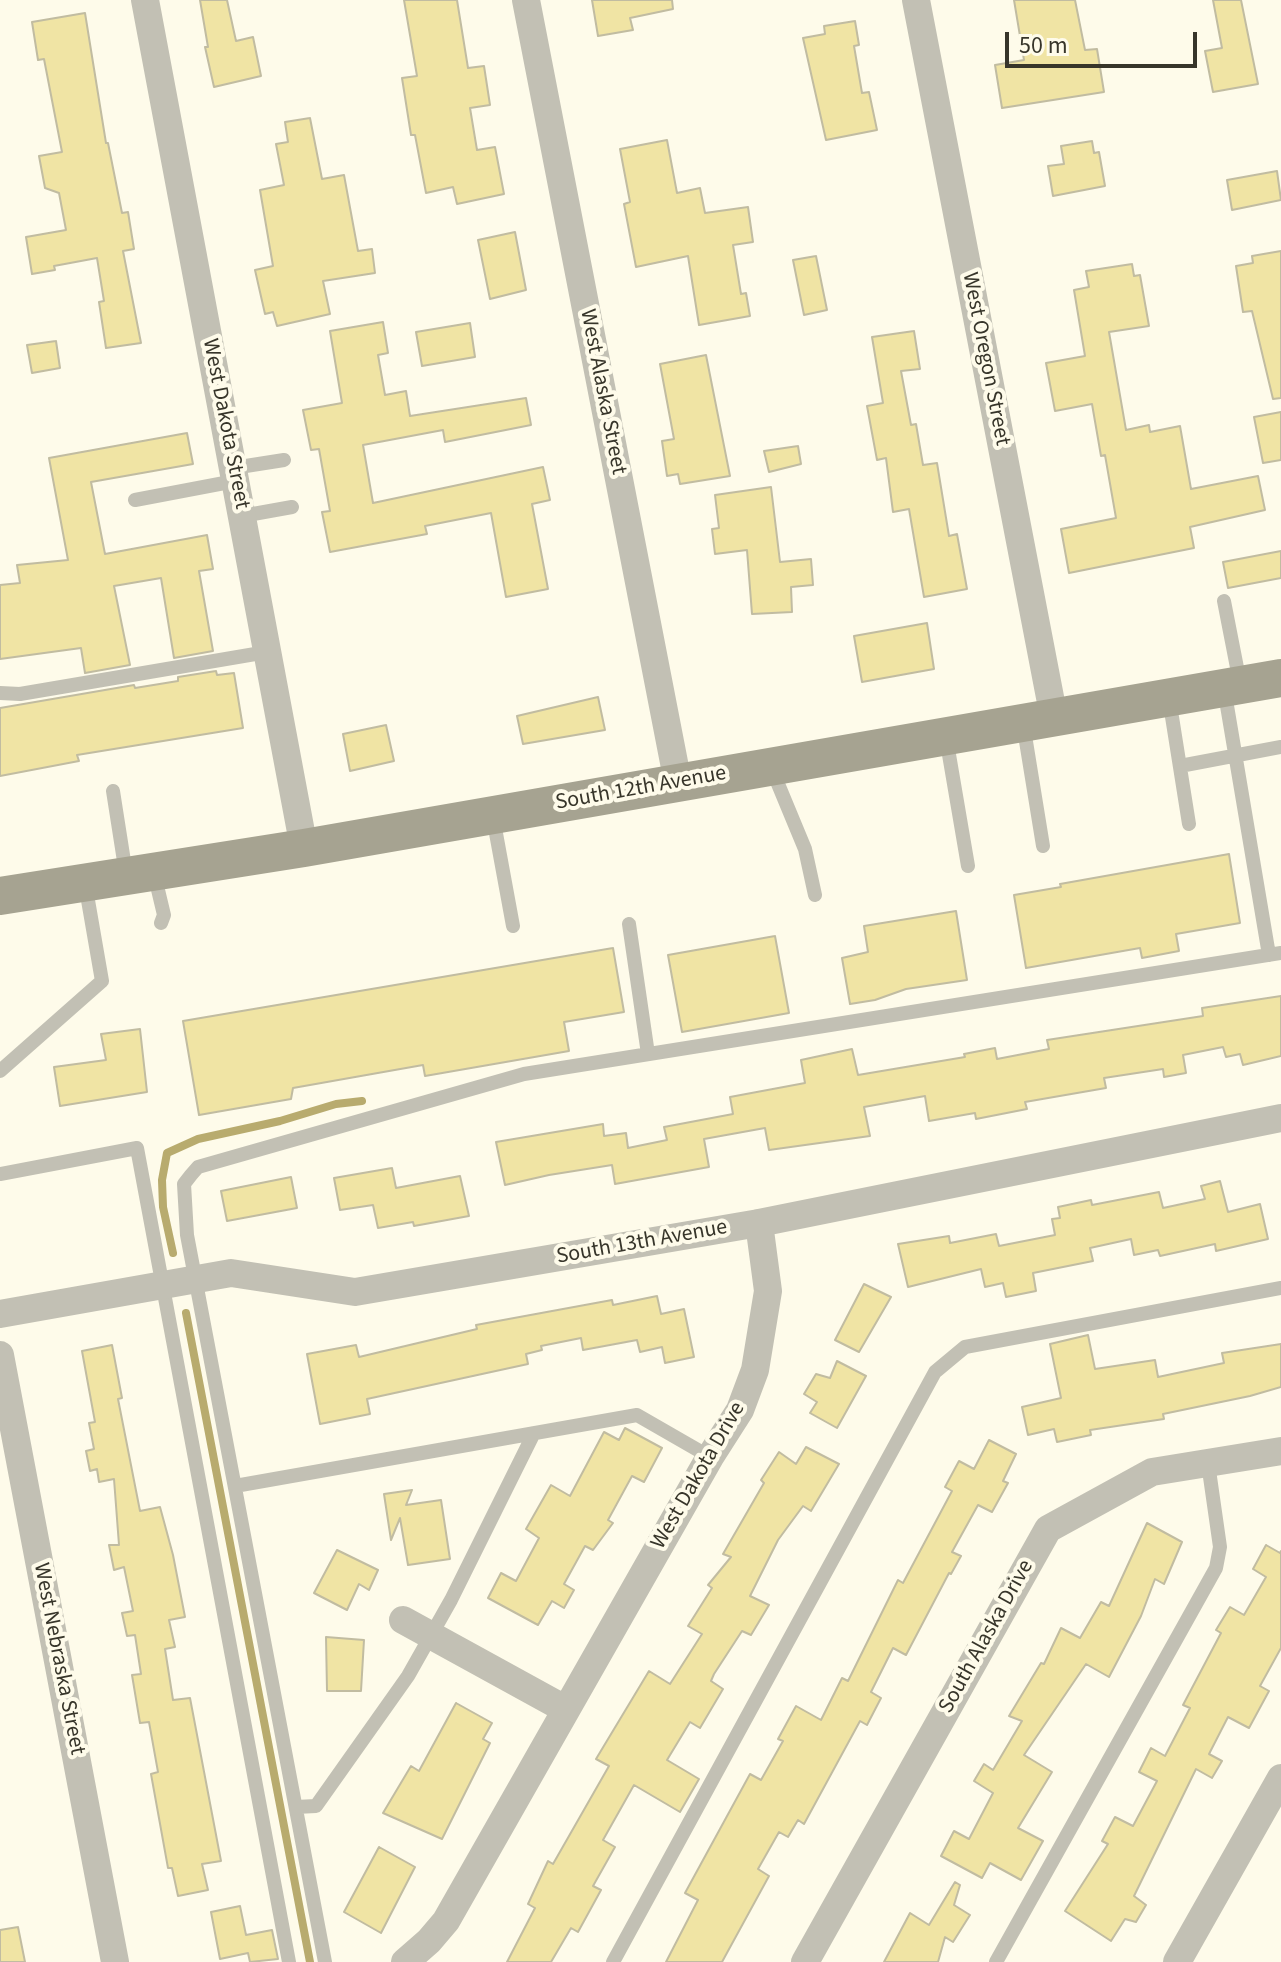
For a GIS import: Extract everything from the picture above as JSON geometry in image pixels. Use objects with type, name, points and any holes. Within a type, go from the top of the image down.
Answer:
[{"type":"main road","name":"South 12th Avenue","points":[[0,896],[304,848],[1281,678]]},
{"type":"street","name":"West Dakota Street","points":[[145,0],[304,848]]},
{"type":"street","name":"West Alaska Street","points":[[526,0],[678,783]]},
{"type":"street","name":"West Oregon Street","points":[[916,0],[1038,720]]},
{"type":"street","name":"South 13th Avenue","points":[[0,1314],[231,1273],[355,1292],[759,1223],[1281,1118]]},
{"type":"street","name":"West Dakota Drive","points":[[405,1962],[446,1921],[565,1709],[740,1410],[755,1370],[768,1291],[759,1223]]},
{"type":"street","name":"West Nebraska Street","points":[[0,1355],[115,1962]]},
{"type":"street","name":"South Alaska Drive","points":[[805,1962],[1048,1529],[1152,1472],[1281,1451]]},
{"type":"street","points":[[403,1620],[565,1709]]},
{"type":"street","points":[[1177,1962],[1281,1778]]},
{"type":"lane","points":[[135,500],[284,460]]},
{"type":"lane","points":[[242,516],[292,507]]},
{"type":"lane","points":[[325,1962],[187,1235],[184,1184],[198,1167],[524,1074],[1275,954],[1235,756],[1224,601]]},
{"type":"lane","points":[[0,693],[20,694],[267,652]]},
{"type":"lane","points":[[1169,697],[1189,824]]},
{"type":"lane","points":[[1038,720],[1043,846]]},
{"type":"lane","points":[[946,737],[968,866]]},
{"type":"lane","points":[[1180,766],[1281,747]]},
{"type":"lane","points":[[771,767],[805,849],[815,895]]},
{"type":"lane","points":[[113,791],[140,874],[164,915],[161,923]]},
{"type":"lane","points":[[493,815],[513,926]]},
{"type":"lane","points":[[0,1071],[102,981],[85,883]]},
{"type":"lane","points":[[629,924],[648,1054]]},
{"type":"lane","points":[[0,1174],[137,1148],[289,1962]]},
{"type":"lane","points":[[613,1962],[935,1372],[965,1347],[1281,1288]]},
{"type":"lane","points":[[235,1486],[637,1415],[710,1457]]},
{"type":"lane","points":[[296,1807],[316,1806],[408,1676],[451,1600],[534,1433]]},
{"type":"lane","points":[[996,1962],[1216,1568],[1220,1547],[1208,1463]]},
{"type":"building","points":[[200,0],[227,0],[236,41],[253,37],[261,76],[214,87],[205,47],[208,47]]},
{"type":"building","points":[[404,0],[457,0],[468,68],[484,66],[490,105],[470,108],[477,150],[495,147],[504,194],[457,204],[453,187],[426,193],[415,135],[411,135],[402,78],[417,76]]},
{"type":"building","points":[[592,0],[672,0],[673,9],[630,18],[633,30],[598,36]]},
{"type":"building","points":[[1014,0],[1075,0],[1085,50],[1097,49],[1104,92],[1002,108],[995,65],[1024,60]]},
{"type":"building","points":[[1213,0],[1241,0],[1258,84],[1213,92],[1205,51],[1222,48]]},
{"type":"building","points":[[85,13],[106,143],[122,213],[128,212],[134,249],[123,251],[141,343],[106,348],[99,302],[104,301],[97,258],[54,266],[55,270],[32,274],[26,237],[66,230],[59,193],[45,188],[39,156],[62,152],[44,59],[38,60],[32,22]]},
{"type":"building","points":[[855,21],[859,45],[854,46],[862,93],[869,92],[877,130],[826,140],[803,38],[825,34],[824,26]]},
{"type":"building","points":[[310,118],[322,179],[344,175],[358,251],[372,249],[375,273],[323,281],[330,314],[277,326],[273,312],[265,314],[255,270],[273,266],[260,190],[284,185],[276,144],[288,142],[285,122]]},
{"type":"building","points":[[667,140],[677,193],[700,188],[705,213],[748,207],[753,242],[733,245],[741,294],[746,293],[750,316],[699,325],[688,256],[636,267],[624,204],[630,202],[620,149]]},
{"type":"building","points":[[1092,141],[1094,153],[1099,152],[1105,186],[1053,196],[1048,166],[1064,164],[1061,146]]},
{"type":"building","points":[[1277,171],[1281,200],[1232,210],[1227,180]]},
{"type":"building","points":[[515,232],[526,290],[490,299],[478,240]]},
{"type":"building","points":[[1281,251],[1281,398],[1273,399],[1252,311],[1243,312],[1236,266],[1253,263],[1252,256]]},
{"type":"building","points":[[816,256],[827,310],[804,315],[793,260]]},
{"type":"building","points":[[1132,264],[1134,276],[1140,275],[1149,326],[1109,332],[1126,430],[1149,425],[1150,432],[1180,426],[1191,489],[1258,476],[1265,510],[1190,527],[1194,548],[1069,573],[1061,529],[1116,518],[1092,404],[1055,411],[1046,363],[1085,356],[1074,290],[1089,287],[1086,271]]},
{"type":"building","points":[[383,322],[388,353],[378,355],[385,395],[406,391],[410,416],[526,398],[531,425],[445,442],[443,430],[363,445],[373,503],[543,467],[550,500],[532,504],[548,589],[506,597],[491,513],[425,526],[427,534],[330,552],[322,512],[330,511],[319,449],[311,450],[303,410],[342,403],[330,331]]},
{"type":"building","points":[[470,323],[475,357],[422,366],[416,332]]},
{"type":"building","points":[[914,331],[920,369],[901,371],[911,425],[916,424],[923,465],[937,463],[949,536],[957,534],[967,589],[924,597],[909,509],[893,512],[886,458],[877,460],[867,406],[883,403],[872,337]]},
{"type":"building","points":[[56,341],[60,368],[32,373],[27,345]]},
{"type":"building","points":[[706,355],[730,476],[680,484],[678,474],[667,476],[662,441],[674,439],[660,364]]},
{"type":"building","points":[[1281,412],[1281,460],[1263,463],[1254,417]]},
{"type":"building","points":[[187,433],[193,464],[91,482],[105,554],[207,535],[213,569],[199,571],[213,651],[174,658],[161,578],[114,586],[130,665],[85,673],[81,648],[0,659],[0,585],[20,583],[17,565],[68,560],[49,458]]},
{"type":"building","points":[[798,446],[801,464],[769,472],[764,451]]},
{"type":"building","points":[[771,487],[780,562],[811,559],[813,585],[791,587],[792,612],[752,614],[747,550],[715,554],[712,529],[719,528],[715,495]]},
{"type":"building","points":[[1281,551],[1281,578],[1228,588],[1223,562]]},
{"type":"building","points":[[927,623],[934,669],[862,682],[854,636]]},
{"type":"building","points":[[216,671],[217,675],[234,673],[243,728],[77,755],[79,761],[0,776],[0,708],[134,685],[135,688],[178,681],[178,677]]},
{"type":"building","points":[[598,697],[605,730],[523,744],[517,716]]},
{"type":"building","points":[[386,725],[394,761],[350,771],[343,734]]},
{"type":"building","points":[[1229,854],[1240,923],[1176,934],[1179,951],[1142,958],[1140,948],[1026,968],[1014,895]]},
{"type":"building","points":[[956,911],[967,980],[906,989],[875,1000],[850,1004],[842,958],[868,952],[864,926]]},
{"type":"building","points":[[775,936],[789,1013],[682,1032],[668,955]]},
{"type":"building","points":[[613,948],[624,1012],[564,1022],[569,1051],[425,1076],[423,1065],[293,1088],[291,1099],[199,1115],[183,1021]]},
{"type":"building","points":[[1281,996],[1281,1056],[1243,1065],[1240,1054],[1226,1057],[1223,1047],[1183,1055],[1186,1073],[1164,1077],[1163,1069],[1104,1078],[1106,1088],[1025,1102],[1027,1109],[976,1119],[975,1113],[929,1121],[925,1096],[864,1107],[870,1136],[769,1150],[765,1128],[704,1139],[709,1167],[615,1184],[612,1165],[505,1185],[496,1142],[603,1124],[604,1136],[626,1133],[628,1148],[667,1140],[664,1127],[733,1114],[730,1097],[805,1083],[801,1060],[852,1049],[858,1075],[965,1057],[964,1054],[995,1048],[997,1059],[1049,1049],[1047,1040],[1203,1016],[1202,1008]]},
{"type":"building","points":[[140,1029],[147,1092],[60,1106],[54,1067],[106,1060],[101,1034]]},
{"type":"building","points":[[392,1168],[396,1188],[460,1176],[469,1216],[414,1226],[413,1222],[378,1228],[373,1205],[340,1210],[334,1178]]},
{"type":"building","points":[[291,1177],[297,1208],[227,1221],[221,1191]]},
{"type":"building","points":[[1220,1181],[1228,1212],[1260,1204],[1268,1239],[1216,1251],[1215,1244],[1160,1256],[1158,1250],[1134,1255],[1131,1239],[1090,1248],[1093,1261],[1033,1273],[1036,1291],[1006,1297],[1003,1283],[985,1287],[981,1269],[908,1287],[898,1244],[949,1236],[950,1243],[996,1234],[999,1246],[1055,1235],[1052,1219],[1060,1218],[1058,1207],[1091,1200],[1092,1205],[1159,1192],[1163,1208],[1205,1199],[1201,1186]]},
{"type":"building","points":[[864,1284],[891,1297],[859,1352],[835,1340]]},
{"type":"building","points":[[657,1296],[661,1314],[684,1309],[694,1357],[665,1363],[662,1347],[640,1352],[637,1340],[583,1350],[581,1338],[541,1346],[542,1350],[526,1354],[528,1364],[367,1399],[370,1414],[320,1424],[307,1354],[356,1345],[359,1357],[477,1329],[476,1325],[612,1300],[613,1305]]},
{"type":"building","points":[[1088,1335],[1095,1369],[1155,1360],[1158,1377],[1224,1363],[1222,1353],[1281,1344],[1281,1387],[1163,1414],[1164,1419],[1090,1430],[1091,1435],[1057,1442],[1054,1429],[1028,1435],[1022,1407],[1061,1398],[1050,1344]]},
{"type":"building","points":[[112,1345],[122,1398],[118,1399],[140,1511],[160,1507],[173,1555],[185,1617],[169,1620],[175,1647],[165,1649],[173,1700],[190,1698],[221,1861],[202,1864],[208,1890],[178,1896],[172,1868],[168,1868],[151,1774],[158,1772],[149,1722],[140,1723],[132,1675],[141,1674],[135,1635],[127,1636],[122,1613],[133,1611],[124,1567],[114,1570],[109,1545],[119,1545],[114,1479],[99,1482],[97,1469],[90,1471],[86,1451],[94,1449],[89,1423],[95,1422],[82,1351]]},
{"type":"building","points":[[837,1361],[866,1376],[837,1428],[810,1413],[817,1402],[804,1394],[816,1374],[830,1378]]},
{"type":"building","points":[[625,1428],[662,1448],[644,1482],[632,1476],[608,1520],[613,1523],[593,1550],[585,1546],[564,1584],[574,1590],[564,1608],[552,1601],[538,1625],[488,1598],[501,1573],[516,1581],[539,1538],[526,1529],[551,1485],[570,1496],[604,1432],[619,1440]]},
{"type":"building","points":[[989,1440],[1016,1454],[1003,1481],[1008,1483],[992,1512],[978,1505],[952,1552],[961,1556],[906,1655],[893,1648],[871,1692],[881,1698],[867,1725],[860,1721],[804,1824],[798,1820],[788,1837],[779,1832],[758,1869],[769,1876],[722,1962],[666,1962],[698,1900],[685,1893],[750,1774],[761,1780],[783,1741],[778,1739],[796,1706],[821,1720],[842,1678],[848,1681],[898,1580],[903,1583],[952,1491],[945,1487],[959,1461],[974,1469]]},
{"type":"building","points":[[806,1447],[839,1464],[811,1511],[803,1506],[778,1540],[750,1596],[769,1605],[751,1635],[742,1631],[714,1674],[711,1681],[723,1689],[700,1728],[690,1722],[667,1760],[699,1779],[680,1812],[634,1785],[603,1840],[615,1847],[593,1886],[601,1890],[578,1932],[571,1928],[551,1962],[507,1962],[535,1908],[528,1904],[548,1861],[553,1864],[609,1766],[596,1759],[649,1671],[670,1684],[702,1634],[688,1626],[712,1588],[708,1585],[731,1557],[723,1554],[779,1452],[796,1464]]},
{"type":"building","points":[[412,1490],[406,1505],[441,1500],[450,1559],[408,1565],[400,1518],[391,1540],[384,1494]]},
{"type":"building","points":[[1147,1523],[1182,1542],[1164,1584],[1155,1579],[1141,1616],[1109,1677],[1086,1664],[1024,1755],[1052,1772],[1018,1828],[1043,1841],[1021,1880],[990,1863],[982,1878],[941,1856],[954,1831],[969,1839],[993,1793],[974,1781],[984,1764],[993,1770],[1022,1721],[1009,1716],[1041,1663],[1044,1664],[1061,1628],[1080,1638],[1101,1602],[1109,1606]]},
{"type":"building","points":[[1266,1545],[1281,1551],[1281,1648],[1260,1686],[1269,1691],[1249,1728],[1228,1717],[1209,1754],[1222,1761],[1212,1778],[1196,1769],[1134,1896],[1146,1905],[1136,1922],[1125,1919],[1111,1941],[1065,1911],[1108,1844],[1102,1841],[1115,1817],[1133,1826],[1157,1781],[1139,1772],[1151,1748],[1165,1756],[1190,1708],[1183,1705],[1221,1633],[1216,1630],[1230,1607],[1244,1615],[1266,1577],[1253,1569]]},
{"type":"building","points":[[337,1550],[378,1570],[369,1590],[359,1584],[347,1610],[314,1593]]},
{"type":"building","points":[[326,1637],[364,1640],[361,1691],[327,1691]]},
{"type":"building","points":[[456,1703],[492,1723],[483,1739],[490,1743],[442,1839],[383,1813],[411,1766],[419,1771]]},
{"type":"building","points":[[379,1847],[415,1867],[381,1933],[344,1912]]},
{"type":"building","points":[[955,1882],[960,1885],[954,1905],[970,1915],[953,1942],[945,1937],[938,1962],[884,1962],[910,1913],[929,1925]]},
{"type":"building","points":[[240,1906],[246,1935],[272,1930],[278,1959],[250,1962],[248,1953],[220,1959],[211,1912]]},
{"type":"building","points":[[18,1927],[25,1962],[0,1962],[0,1930]]},
{"type":"waterway","points":[[173,1253],[163,1207],[162,1180],[167,1153],[198,1139],[280,1121],[336,1104],[362,1101]]},
{"type":"waterway","points":[[186,1313],[310,1962]]}]
